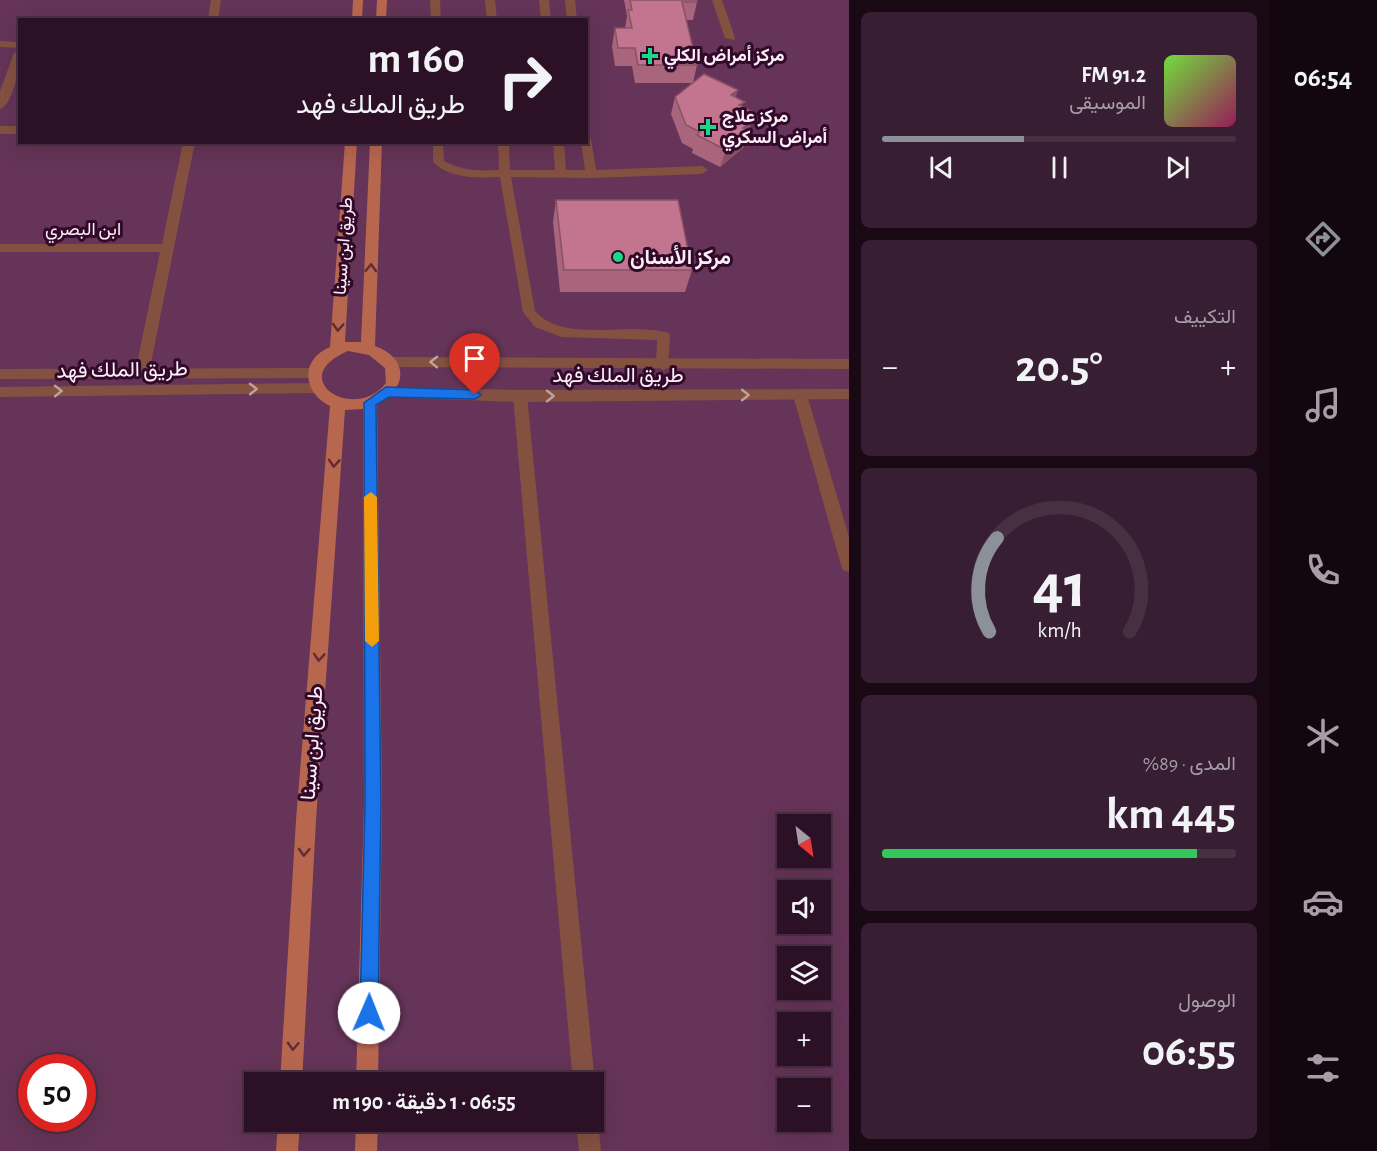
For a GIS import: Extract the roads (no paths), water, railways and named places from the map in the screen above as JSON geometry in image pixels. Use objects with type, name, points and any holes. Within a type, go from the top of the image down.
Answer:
[{"type":"main road","points":[[357,18],[358,0]]},
{"type":"main road","points":[[381,18],[382,0]]},
{"type":"main road","name":"طريق ابن سينا","points":[[337,349],[351,144]]},
{"type":"main road","name":"طريق ابن سينا","points":[[368,347],[376,144]]},
{"type":"main road","points":[[368,347],[377,350],[390,362],[394,377],[386,392],[370,403],[338,404],[321,395],[316,388],[313,373],[321,359],[337,349],[368,347]]},
{"type":"main road","points":[[368,1072],[373,804],[370,403]]},
{"type":"main road","name":"طريق ابن سينا","points":[[292,1072],[306,820],[338,404]]},
{"type":"main road","points":[[287,1151],[288,1132]]},
{"type":"main road","points":[[366,1151],[367,1132]]},
{"type":"street","points":[[213,18],[216,0]]},
{"type":"street","points":[[0,45],[18,45]]},
{"type":"street","points":[[0,106],[18,58]]},
{"type":"street","points":[[0,130],[18,130]]},
{"type":"street","points":[[142,373],[189,144]]},
{"type":"street","name":"ابن البصري","points":[[0,248],[166,248]]},
{"type":"street","name":"طريق الملك فهد","points":[[390,362],[663,365],[849,364]]},
{"type":"street","name":"طريق الملك فهد","points":[[0,374],[313,373]]},
{"type":"street","name":"طريق الملك فهد","points":[[0,392],[316,388]]},
{"type":"street","name":"طريق الملك فهد","points":[[386,392],[520,396],[849,394]]},
{"type":"street","points":[[800,395],[849,565]]},
{"type":"street","points":[[520,396],[583,1072]]},
{"type":"street","points":[[588,1132],[590,1151]]},
{"type":"lane","points":[[435,0],[436,18]]},
{"type":"lane","points":[[490,0],[492,18]]},
{"type":"lane","points":[[544,0],[546,18]]},
{"type":"lane","points":[[570,0],[572,18]]},
{"type":"lane","points":[[717,0],[730,38]]},
{"type":"lane","points":[[438,144],[439,162],[450,170],[468,174],[591,174],[702,170]]},
{"type":"lane","points":[[503,144],[505,173],[529,312],[539,324],[562,332],[664,336],[663,365]]},
{"type":"lane","points":[[558,144],[561,174]]},
{"type":"lane","points":[[587,144],[591,174]]},
{"type":"place","name":"مركز أمراض الكلي","points":[[650,56]]},
{"type":"place","name":"مركز علاج أمراض السكري","points":[[708,127]]},
{"type":"place","name":"مركز الأسنان","points":[[618,257]]}]
